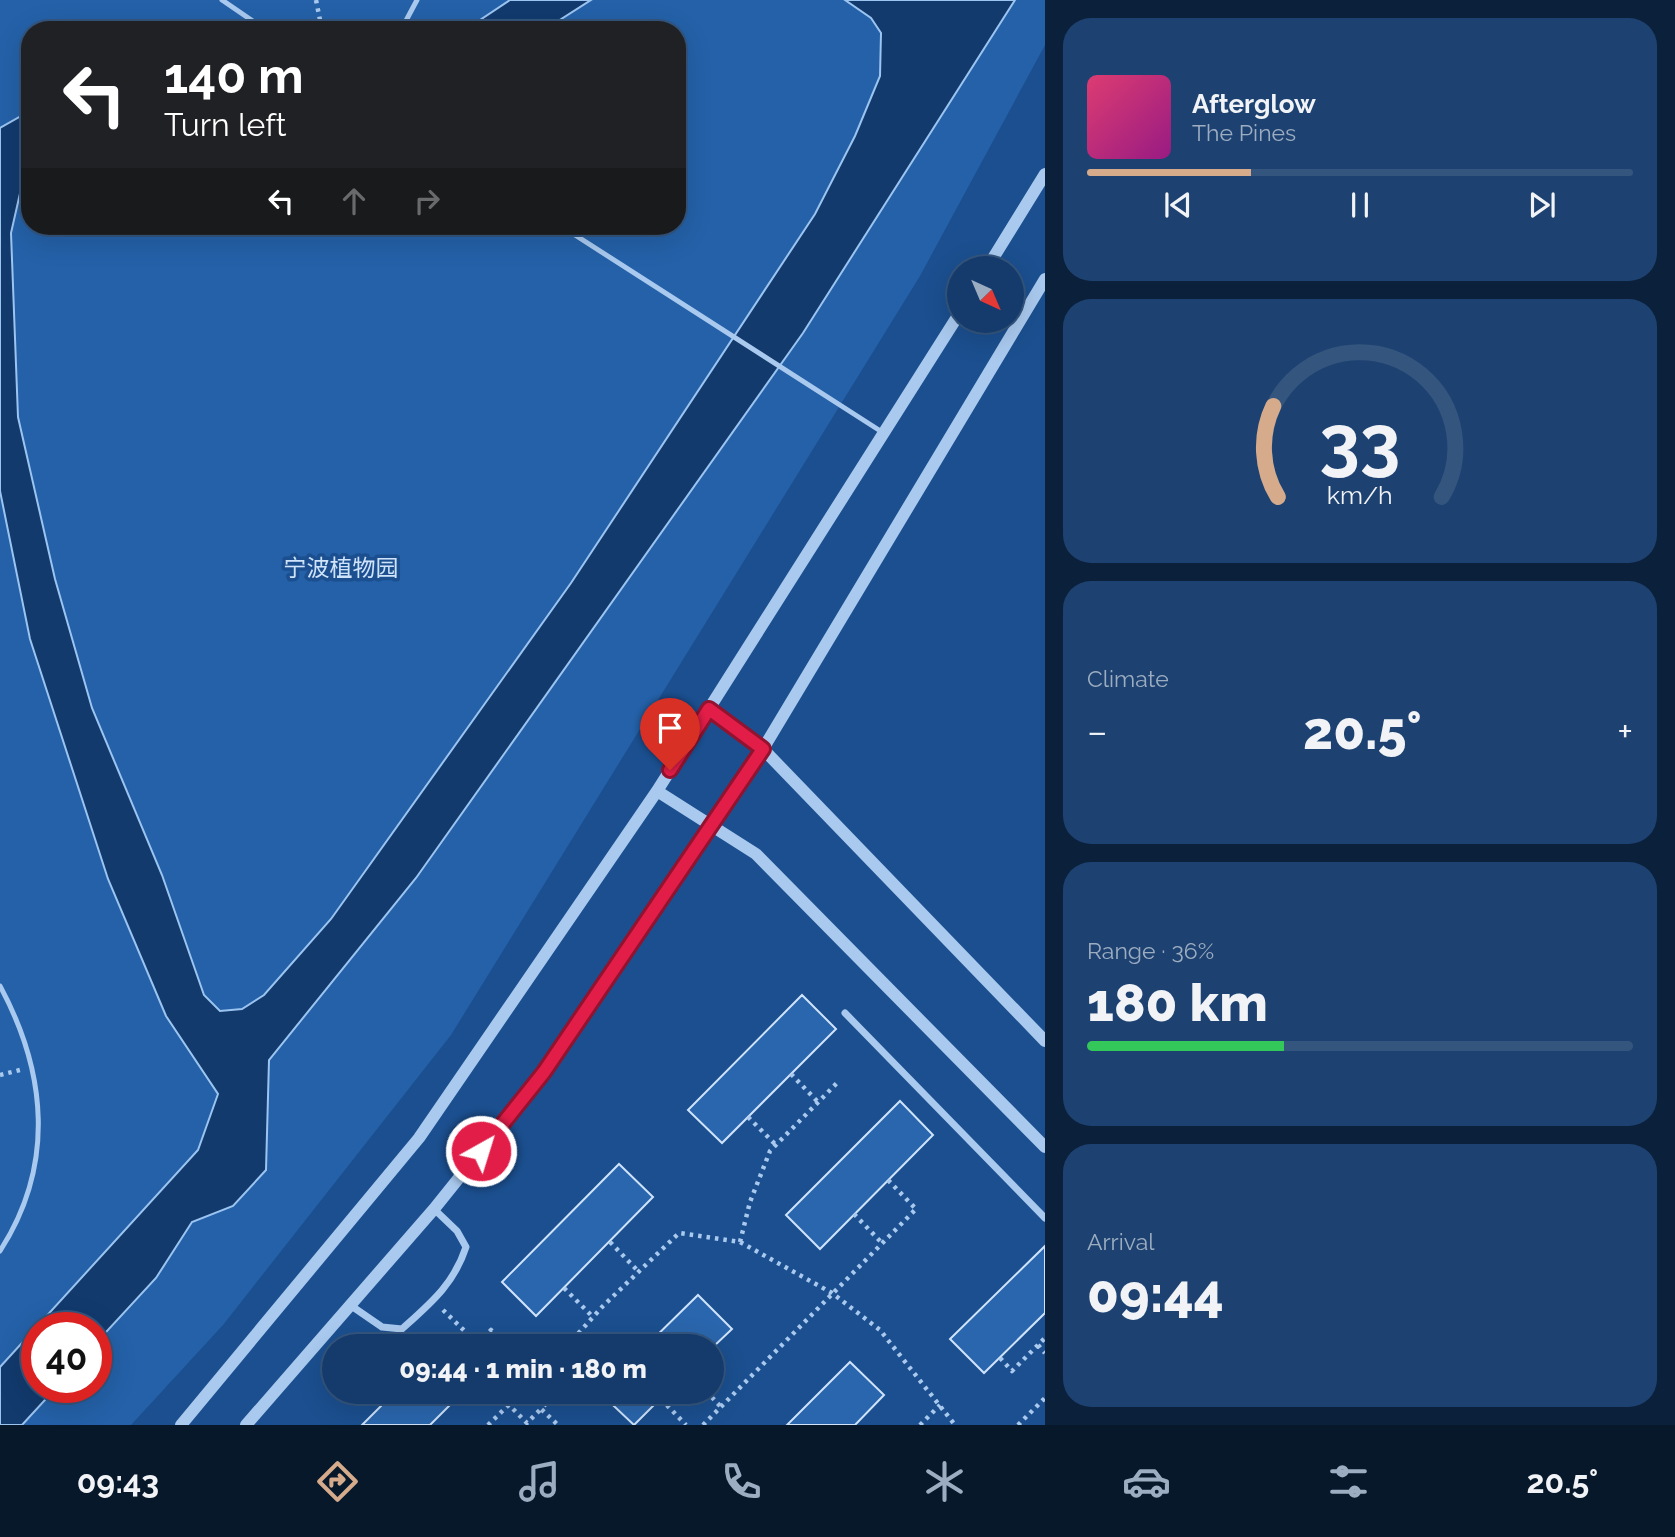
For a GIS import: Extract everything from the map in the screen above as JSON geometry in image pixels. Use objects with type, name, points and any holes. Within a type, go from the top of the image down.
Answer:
[{"type":"street","points":[[994,256],[1045,174]]},
{"type":"street","points":[[246,1425],[433,1209],[544,1072],[763,749],[1045,279]]},
{"type":"street","points":[[181,1425],[419,1138],[657,791],[947,333]]},
{"type":"street","points":[[709,709],[763,749],[1045,1041]]},
{"type":"street","points":[[657,791],[757,854],[1045,1147]]},
{"type":"street","points":[[845,1013],[1045,1219]]},
{"type":"street","points":[[350,1306],[382,1328],[402,1328],[433,1301],[458,1272],[466,1247],[457,1231],[433,1209]]},
{"type":"lane","points":[[222,0],[253,21]]},
{"type":"lane","points":[[406,21],[418,0]]},
{"type":"lane","points":[[575,235],[885,434]]},
{"type":"lane","points":[[0,986],[21,1033],[31,1067],[40,1137],[34,1182],[0,1251]]},
{"type":"path","points":[[316,0],[320,21]]},
{"type":"path","points":[[791,1074],[817,1101]]},
{"type":"path","points":[[740,1242],[750,1202],[771,1152],[838,1082]]},
{"type":"path","points":[[748,1116],[776,1145]]},
{"type":"path","points":[[703,1425],[916,1209],[888,1180]]},
{"type":"path","points":[[854,1214],[882,1242]]},
{"type":"path","points":[[578,1334],[679,1233],[740,1242],[832,1293],[880,1330],[955,1425]]},
{"type":"path","points":[[610,1242],[639,1272]]},
{"type":"path","points":[[564,1288],[593,1317]]},
{"type":"path","points":[[433,1301],[466,1334]]},
{"type":"path","points":[[1000,1358],[1012,1370],[1045,1338]]},
{"type":"path","points":[[1038,1345],[1045,1353]]},
{"type":"path","points":[[1018,1425],[1045,1398]]},
{"type":"path","points":[[488,1425],[509,1406],[527,1423],[546,1404]]},
{"type":"path","points":[[666,1404],[686,1425]]},
{"type":"path","points":[[718,1404],[721,1407]]},
{"type":"path","points":[[920,1425],[940,1405]]},
{"type":"path","points":[[541,1409],[558,1425]]},
{"type":"green space","name":"宁波植物园","points":[[0,0],[1045,0],[1045,45],[920,276],[451,1035],[223,1325],[131,1425],[0,1425]]},
{"type":"shaded area","points":[[510,0],[591,0],[558,21],[478,21]]},
{"type":"shaded area","points":[[845,0],[1015,0],[803,333],[416,878],[269,1060],[266,1170],[233,1206],[192,1222],[156,1278],[112,1326],[112,1312],[50,1312],[198,1150],[218,1094],[166,1016],[108,879],[30,639],[0,491],[0,128],[21,116],[21,189],[11,233],[18,417],[55,579],[92,708],[162,875],[204,995],[220,1011],[242,1009],[264,995],[331,919],[571,583],[815,214],[855,136],[880,76],[881,33],[871,18]]},
{"type":"shaded area","points":[[21,1344],[21,1403],[42,1403],[22,1425],[0,1425],[0,1367]]},
{"type":"building","points":[[802,995],[836,1029],[722,1143],[688,1110]]},
{"type":"building","points":[[900,1101],[933,1135],[820,1249],[786,1215]]},
{"type":"building","points":[[619,1164],[653,1197],[536,1316],[502,1282]]},
{"type":"building","points":[[1045,1246],[1045,1313],[984,1373],[950,1339]]},
{"type":"building","points":[[698,1295],[732,1329],[724,1337],[724,1334],[658,1334]]},
{"type":"building","points":[[850,1362],[884,1395],[855,1425],[787,1425]]},
{"type":"building","points":[[383,1404],[451,1404],[430,1425],[362,1425]]},
{"type":"building","points":[[612,1404],[655,1404],[634,1425]]},
{"type":"route","points":[[481,1151],[544,1072],[763,749],[709,709],[670,770]]}]
